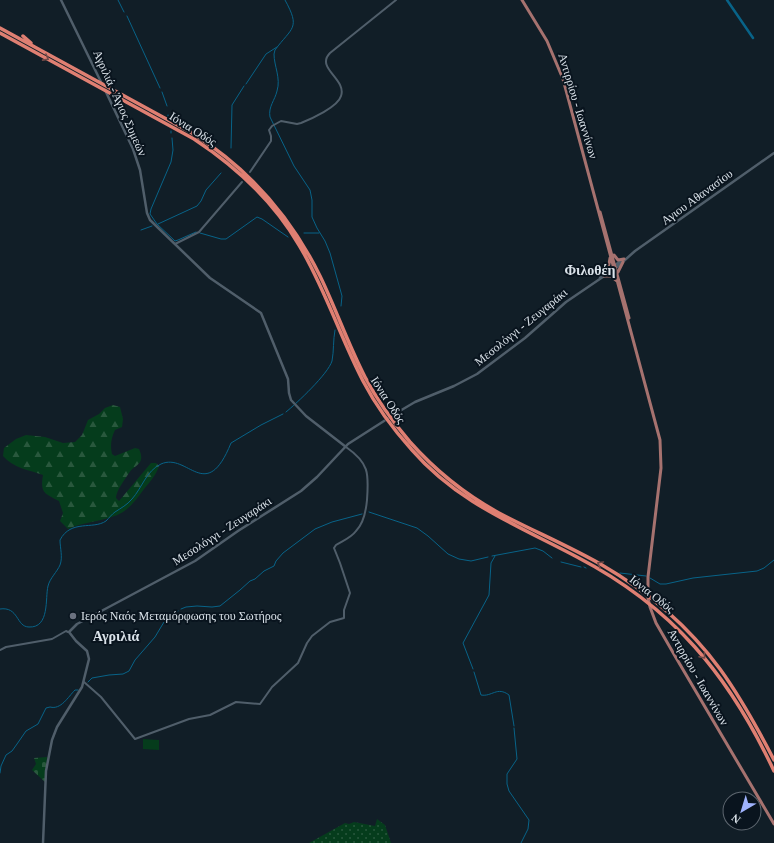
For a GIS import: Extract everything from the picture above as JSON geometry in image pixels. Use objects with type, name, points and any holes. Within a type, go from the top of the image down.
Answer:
[{"type":"highway","name":"Ιόνια Οδός","points":[[0,28],[192,133],[220,152],[245,173],[276,207],[301,242],[321,279],[366,378],[392,418],[419,451],[450,480],[486,506],[593,560],[633,585],[669,614],[702,647],[725,676],[751,717],[774,760]]},
{"type":"highway","name":"Ιόνια Οδός","points":[[0,33],[194,139],[215,154],[241,176],[276,212],[298,243],[318,281],[352,359],[368,390],[388,420],[412,451],[437,475],[476,504],[510,524],[590,564],[630,589],[666,618],[695,647],[721,678],[746,716],[774,771]]},
{"type":"highway","points":[[23,36],[35,47]]},
{"type":"main road","name":"Αγριλιά - Άγιος Συμεών","points":[[61,0],[133,149],[140,170],[149,218],[210,278],[262,313],[288,379],[291,400],[321,428],[346,447]]},
{"type":"main road","name":"Αντιρρίου - Ιωαννίνων","points":[[522,0],[543,33],[560,71],[619,278],[657,426],[661,448],[661,468],[648,577],[648,598],[650,606],[656,623],[774,824]]},
{"type":"main road","name":"Αγιου Αθανασίου","points":[[596,281],[606,272],[624,261],[630,255],[774,153]]},
{"type":"main road","points":[[611,253],[618,259],[624,261],[619,270],[619,278]]},
{"type":"main road","points":[[606,272],[610,264],[611,253]]},
{"type":"main road","name":"Αντιρρίου - Ιωαννίνων","points":[[615,267],[617,282],[634,338]]},
{"type":"main road","name":"Μεσολόγγι - Ζευγαράκι","points":[[393,415],[415,402],[454,386],[477,374],[525,338],[566,302],[615,267]]},
{"type":"main road","points":[[604,276],[611,276],[617,282]]},
{"type":"main road","name":"Μεσολόγγι - Ζευγαράκι","points":[[68,632],[77,624],[195,561],[245,526],[301,491],[355,439],[384,421]]},
{"type":"main road","points":[[43,843],[46,771],[52,740],[57,727],[80,691],[84,682],[89,656],[68,632]]},
{"type":"street","points":[[250,172],[271,141],[269,130],[272,126],[281,121],[296,124],[301,123],[322,113],[337,102],[342,96],[342,88],[326,64],[326,58],[330,53],[396,0]]},
{"type":"street","points":[[175,244],[199,232],[242,182]]},
{"type":"street","points":[[84,682],[101,697],[135,739],[189,720],[210,715],[236,702],[260,704],[272,687],[298,663],[307,643],[312,636],[330,622],[344,618],[344,609],[350,593],[334,548],[336,545],[356,532],[360,526],[366,510],[369,479],[362,463],[352,451],[346,447]]},
{"type":"street","points":[[0,650],[6,647],[52,639],[66,631],[68,632]]},
{"type":"green space","points":[[113,405],[120,407],[123,419],[122,427],[115,430],[113,436],[111,445],[112,454],[115,456],[135,448],[139,449],[141,454],[139,464],[131,470],[117,492],[116,498],[119,501],[151,463],[156,463],[159,466],[151,481],[126,510],[111,517],[68,529],[60,521],[63,513],[59,501],[44,492],[42,486],[43,475],[22,468],[7,460],[3,456],[4,448],[16,439],[26,435],[45,437],[63,443],[75,442],[82,435],[88,420],[99,414],[105,408]]},
{"type":"green space","points":[[143,739],[159,740],[159,750],[143,749]]},
{"type":"green space","points":[[47,757],[45,782],[32,770],[36,764],[34,758]]},
{"type":"green space","points":[[377,819],[385,825],[391,843],[309,843],[345,823],[349,824],[354,822],[375,826]]},
{"type":"waterway","points":[[118,0],[124,12]]},
{"type":"waterway","points":[[285,0],[293,17],[293,22],[290,32],[275,50],[274,54],[278,86],[271,107],[270,117],[294,166],[310,190],[312,200],[312,217],[330,253],[342,296],[341,306]]},
{"type":"waterway","points":[[727,0],[753,38]]},
{"type":"waterway","points":[[127,16],[160,88]]},
{"type":"waterway","points":[[246,84],[266,54],[277,47]]},
{"type":"waterway","points":[[231,148],[232,105],[244,86]]},
{"type":"waterway","points":[[162,92],[167,106]]},
{"type":"waterway","points":[[172,138],[173,150],[171,162],[150,214],[157,224],[175,241],[196,232]]},
{"type":"waterway","points":[[158,224],[197,206],[206,190],[221,173]]},
{"type":"waterway","points":[[200,233],[226,239],[257,217],[288,237]]},
{"type":"waterway","points":[[141,230],[152,226]]},
{"type":"waterway","points":[[304,233],[319,233]]},
{"type":"waterway","points":[[286,412],[312,388],[329,367],[333,357],[335,330]]},
{"type":"waterway","points":[[0,609],[6,609],[14,613],[25,626],[36,626],[43,618],[50,580],[61,562],[60,540],[70,529],[101,524],[106,521],[136,495],[148,475],[161,464],[171,462],[180,464],[205,474],[213,471],[222,461],[231,443],[283,414]]},
{"type":"waterway","points":[[369,512],[417,528],[448,554],[459,559],[471,561],[488,557]]},
{"type":"waterway","points":[[181,609],[197,606],[220,606],[250,581],[274,566],[276,561],[283,553],[315,529],[332,522],[362,514]]},
{"type":"waterway","points":[[492,556],[535,548],[543,551],[552,558]]},
{"type":"waterway","points":[[473,669],[463,643],[489,595],[491,563],[495,556]]},
{"type":"waterway","points":[[650,578],[660,584],[666,584],[693,578],[757,571],[764,568],[774,560]]},
{"type":"waterway","points":[[561,562],[581,567]]},
{"type":"waterway","points":[[620,573],[646,576]]},
{"type":"waterway","points":[[88,682],[92,678],[123,674],[129,671],[135,660],[155,637],[167,617],[178,611]]},
{"type":"waterway","points":[[474,672],[481,695],[488,695],[501,691],[509,695],[514,726]]},
{"type":"waterway","points":[[0,773],[1,766],[6,755],[12,751],[26,731],[38,724],[46,708],[58,707],[75,690],[78,690]]},
{"type":"waterway","points":[[514,728],[517,759],[507,774],[507,784],[509,791],[529,820],[528,829],[521,843]]},
{"type":"tunnel","points":[[384,421],[393,415]]},
{"type":"place","name":"Ιερός Ναός Μεταμόρφωσης του Σωτήρος","points":[[73,616]]},
{"type":"district","name":"Φιλοθέη","points":[[590,270]]},
{"type":"district","name":"Αγριλιά","points":[[116,636]]}]
